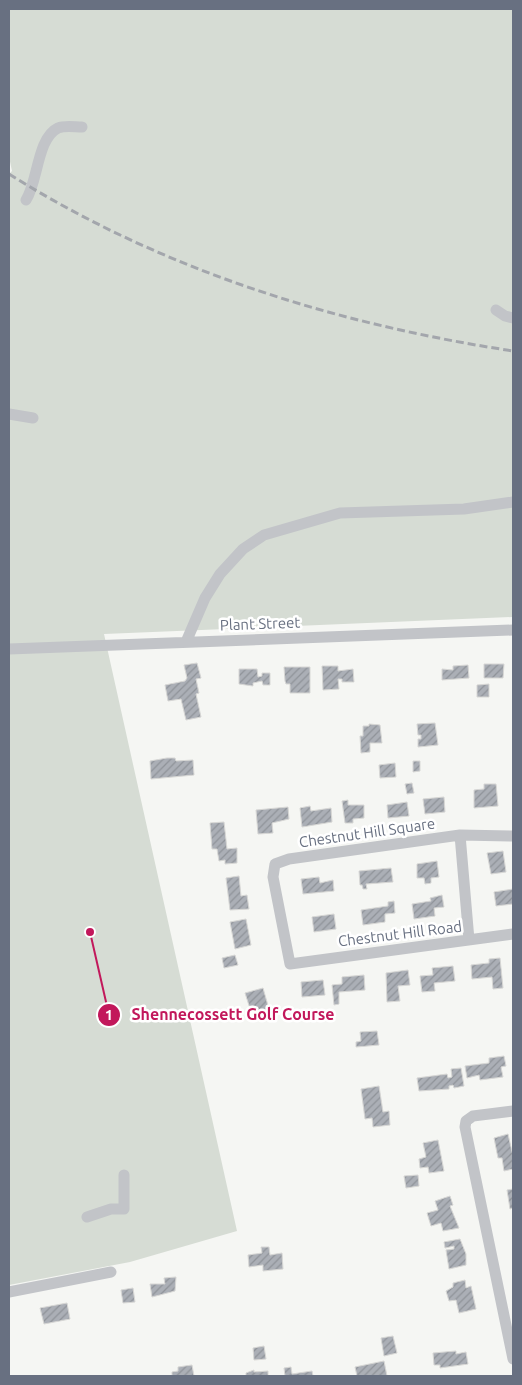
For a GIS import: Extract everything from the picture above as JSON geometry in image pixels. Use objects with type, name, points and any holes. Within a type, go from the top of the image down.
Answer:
[{"type":"street","points":[[26,200],[33,186],[44,147],[51,135],[61,128],[82,127]]},
{"type":"street","points":[[496,310],[501,315],[513,318]]},
{"type":"street","points":[[9,414],[33,418]]},
{"type":"street","points":[[186,642],[205,598],[220,574],[243,549],[264,535],[340,513],[464,510],[513,502]]},
{"type":"street","name":"Plant Street","points":[[9,649],[513,630]]},
{"type":"street","points":[[469,940],[460,835],[513,836]]},
{"type":"street","name":"Chestnut Hill Square","points":[[290,964],[273,877],[275,864],[289,859],[460,835]]},
{"type":"street","name":"Chestnut Hill Road","points":[[290,964],[513,934]]},
{"type":"street","points":[[513,1111],[473,1116],[466,1121],[465,1127],[513,1359]]},
{"type":"street","points":[[87,1217],[111,1209],[124,1209],[124,1175]]},
{"type":"street","points":[[9,1292],[111,1272]]},
{"type":"shaded area","points":[[9,9],[513,9],[513,617],[104,634],[237,1231],[130,1262],[9,1285],[9,174],[12,171],[9,157]]},
{"type":"building","points":[[197,663],[201,678],[196,679],[199,693],[196,694],[201,717],[186,720],[181,699],[168,701],[165,685],[185,681],[187,678],[184,665]]},
{"type":"building","points":[[484,664],[504,664],[503,678],[484,678]]},
{"type":"building","points":[[468,665],[469,678],[442,680],[442,669],[453,670],[453,666]]},
{"type":"building","points":[[322,666],[338,666],[338,671],[353,669],[354,682],[342,682],[342,679],[338,679],[339,689],[323,690]]},
{"type":"building","points":[[284,667],[310,667],[310,693],[290,693],[290,684],[286,684],[285,681]]},
{"type":"building","points":[[239,669],[257,669],[258,677],[262,676],[262,673],[270,673],[270,685],[263,685],[262,681],[253,683],[253,686],[239,684]]},
{"type":"building","points":[[489,684],[489,697],[477,697],[477,685]]},
{"type":"building","points":[[435,723],[438,745],[418,747],[418,739],[421,739],[421,735],[418,735],[417,724]]},
{"type":"building","points":[[369,724],[380,725],[382,743],[370,743],[370,752],[361,753],[360,736],[363,736],[363,726],[369,726]]},
{"type":"building","points":[[175,758],[176,761],[193,760],[194,775],[151,779],[150,761]]},
{"type":"building","points":[[413,761],[420,761],[420,771],[413,772]]},
{"type":"building","points":[[395,763],[396,777],[380,778],[379,765]]},
{"type":"building","points":[[412,783],[414,793],[407,794],[405,784]]},
{"type":"building","points":[[484,784],[496,784],[498,806],[474,808],[474,790],[484,789]]},
{"type":"building","points":[[444,797],[445,812],[425,814],[423,799]]},
{"type":"building","points":[[348,800],[348,805],[364,805],[364,818],[353,819],[353,823],[345,823],[342,801]]},
{"type":"building","points":[[407,802],[409,816],[388,818],[387,805]]},
{"type":"building","points":[[310,806],[311,811],[331,808],[332,822],[302,827],[300,808]]},
{"type":"building","points":[[288,807],[289,819],[272,823],[273,833],[258,834],[256,810]]},
{"type":"building","points":[[224,822],[227,849],[237,848],[237,863],[225,864],[225,860],[219,861],[217,849],[212,849],[210,823]]},
{"type":"building","points":[[503,851],[506,872],[491,874],[487,853]]},
{"type":"building","points":[[437,861],[439,877],[431,878],[431,883],[425,884],[424,878],[417,878],[417,864]]},
{"type":"building","points":[[391,868],[393,882],[366,884],[367,889],[363,889],[362,885],[360,885],[359,871]]},
{"type":"building","points":[[239,876],[241,896],[247,895],[249,909],[230,910],[226,878]]},
{"type":"building","points":[[319,877],[320,883],[333,880],[334,891],[303,894],[301,879]]},
{"type":"building","points":[[513,889],[513,904],[496,906],[494,892]]},
{"type":"building","points":[[442,895],[444,907],[434,908],[435,916],[414,919],[412,904],[431,901],[430,898]]},
{"type":"building","points":[[394,901],[395,913],[385,914],[385,922],[363,925],[361,910],[388,906],[388,902]]},
{"type":"building","points":[[334,914],[336,929],[314,932],[312,917]]},
{"type":"building","points":[[246,919],[251,945],[235,949],[230,922]]},
{"type":"building","points":[[235,955],[238,965],[224,968],[222,958]]},
{"type":"building","points":[[500,958],[503,988],[493,989],[492,977],[472,979],[471,965],[489,963],[489,959]]},
{"type":"building","points":[[453,966],[455,981],[434,983],[435,991],[422,992],[420,976],[433,975],[432,968]]},
{"type":"building","points":[[408,970],[410,985],[398,986],[400,1001],[387,1002],[386,973]]},
{"type":"building","points":[[364,975],[365,990],[339,992],[339,1004],[334,1005],[332,985],[342,984],[342,977]]},
{"type":"building","points":[[323,980],[325,995],[302,997],[301,982]]},
{"type":"building","points":[[263,988],[269,1009],[252,1015],[245,993]]},
{"type":"building","points":[[377,1031],[379,1045],[356,1047],[356,1042],[361,1041],[360,1032]]},
{"type":"building","points":[[504,1056],[506,1066],[501,1067],[503,1077],[480,1080],[479,1075],[467,1078],[465,1066],[489,1063],[489,1058]]},
{"type":"building","points":[[461,1068],[464,1086],[454,1088],[453,1085],[449,1086],[449,1089],[419,1091],[417,1078],[447,1074],[448,1078],[452,1077],[451,1069]]},
{"type":"building","points":[[379,1086],[383,1112],[389,1111],[390,1125],[373,1127],[372,1118],[365,1119],[361,1089]]},
{"type":"building","points":[[508,1134],[513,1156],[513,1169],[504,1171],[502,1158],[498,1158],[494,1138]]},
{"type":"building","points":[[438,1140],[444,1171],[429,1173],[428,1167],[420,1168],[419,1159],[426,1157],[423,1143]]},
{"type":"building","points":[[418,1175],[419,1186],[406,1188],[404,1176]]},
{"type":"building","points":[[513,1189],[513,1208],[510,1209],[507,1190]]},
{"type":"building","points":[[450,1196],[453,1205],[450,1206],[459,1228],[443,1231],[441,1223],[431,1226],[427,1213],[438,1210],[435,1201]]},
{"type":"building","points":[[460,1239],[466,1254],[466,1265],[449,1269],[446,1250],[454,1249],[454,1246],[445,1248],[444,1242]]},
{"type":"building","points":[[261,1247],[269,1247],[270,1255],[282,1253],[283,1269],[263,1271],[263,1265],[249,1267],[248,1255],[262,1253]]},
{"type":"building","points":[[176,1277],[175,1291],[152,1297],[150,1284],[165,1284],[164,1278]]},
{"type":"building","points":[[465,1280],[466,1288],[471,1286],[476,1309],[459,1313],[456,1300],[449,1301],[446,1291],[453,1287],[453,1283]]},
{"type":"building","points":[[133,1288],[135,1302],[123,1303],[121,1290]]},
{"type":"building","points":[[67,1303],[70,1319],[44,1324],[40,1308]]},
{"type":"building","points":[[393,1336],[397,1353],[384,1356],[381,1338]]},
{"type":"building","points":[[264,1346],[266,1359],[254,1360],[253,1348]]},
{"type":"building","points":[[456,1351],[456,1354],[466,1352],[468,1364],[440,1368],[440,1365],[434,1365],[433,1353]]},
{"type":"building","points":[[384,1361],[387,1376],[357,1376],[355,1367]]},
{"type":"building","points":[[192,1365],[194,1376],[172,1376],[172,1372],[178,1371],[178,1367]]},
{"type":"building","points":[[291,1367],[292,1374],[312,1371],[313,1376],[285,1376],[284,1368]]},
{"type":"building","points":[[254,1370],[254,1372],[268,1371],[268,1376],[246,1376],[246,1373]]},
{"type":"railway","points":[[9,174],[67,208],[127,238],[189,265],[252,288],[316,308],[381,325],[447,340],[513,351]]},
{"type":"place","name":"Shennecossett Golf Course","points":[[90,932]]}]
